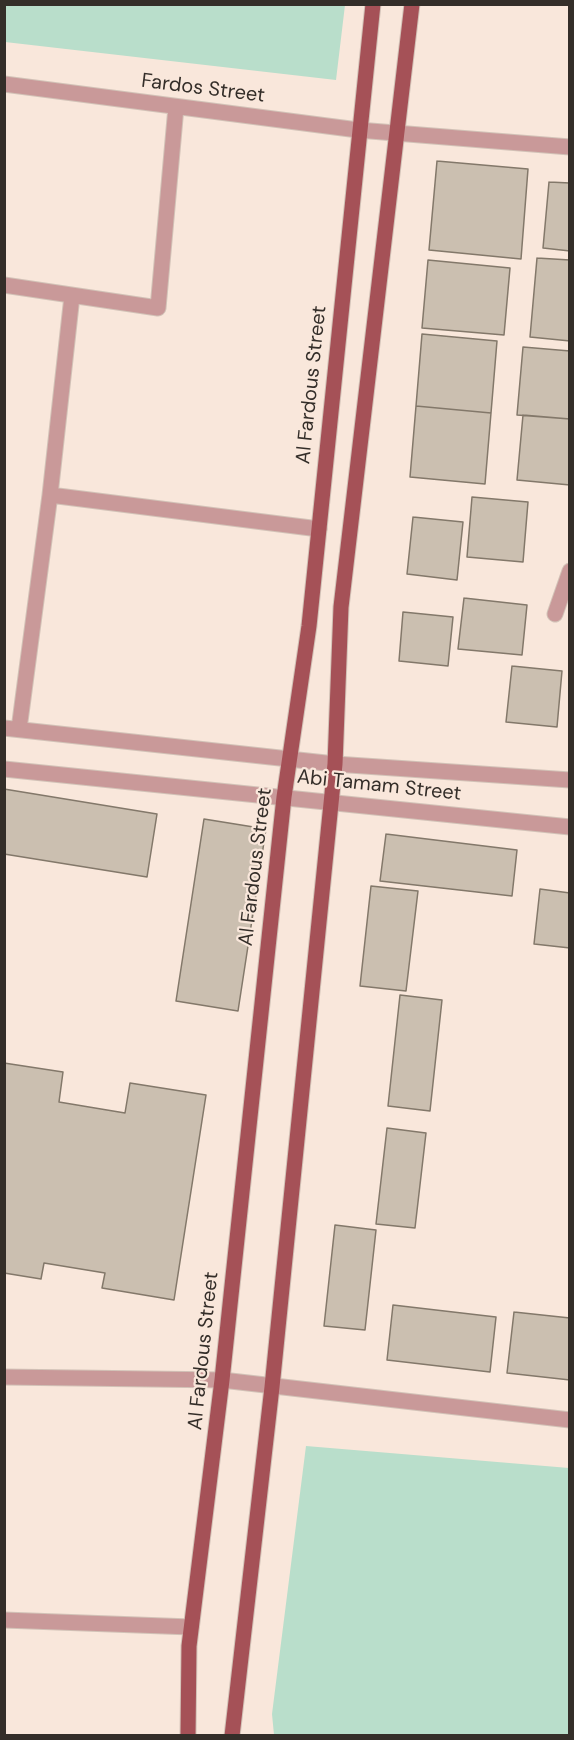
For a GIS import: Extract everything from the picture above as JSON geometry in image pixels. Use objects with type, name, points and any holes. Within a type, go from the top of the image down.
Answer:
[{"type":"main road","name":"Al Fardous Street","points":[[188,1736],[191,1627],[222,1380],[284,797],[291,759],[319,529],[358,130],[373,4]]},
{"type":"main road","points":[[232,1736],[272,1387],[335,764],[341,607],[412,4]]},
{"type":"street","name":"Fardos Street","points":[[4,84],[358,130],[570,147]]},
{"type":"street","points":[[4,285],[158,308],[176,107]]},
{"type":"street","points":[[12,728],[50,495],[72,296]]},
{"type":"street","points":[[50,495],[319,529]]},
{"type":"street","points":[[555,614],[570,571]]},
{"type":"street","name":"Abi Tamam Street","points":[[12,728],[335,764],[570,780]]},
{"type":"street","name":"Abi Tamam Street","points":[[4,769],[570,827]]},
{"type":"street","points":[[4,1377],[222,1380],[570,1420]]},
{"type":"street","points":[[4,1620],[191,1627]]},
{"type":"green space","points":[[5,4],[345,5],[336,80],[5,42]]},
{"type":"green space","points":[[306,1446],[569,1468],[569,1735],[274,1735],[272,1714]]},
{"type":"building","points":[[437,161],[528,169],[521,259],[429,250]]},
{"type":"building","points":[[549,182],[570,183],[570,251],[543,248]]},
{"type":"building","points":[[537,258],[570,260],[570,341],[530,337]]},
{"type":"building","points":[[428,260],[510,268],[504,335],[422,328]]},
{"type":"building","points":[[422,334],[497,341],[491,413],[416,406]]},
{"type":"building","points":[[523,347],[570,351],[570,419],[517,415]]},
{"type":"building","points":[[416,406],[491,413],[485,484],[410,477]]},
{"type":"building","points":[[523,415],[570,419],[570,485],[517,480]]},
{"type":"building","points":[[472,497],[528,502],[523,562],[467,557]]},
{"type":"building","points":[[413,517],[463,522],[457,580],[407,574]]},
{"type":"building","points":[[464,598],[527,605],[522,655],[458,649]]},
{"type":"building","points":[[403,612],[453,617],[448,666],[399,661]]},
{"type":"building","points":[[512,666],[562,671],[557,727],[506,722]]},
{"type":"building","points":[[4,789],[157,814],[147,877],[4,854]]},
{"type":"building","points":[[204,819],[266,829],[238,1011],[176,1001]]},
{"type":"building","points":[[386,834],[517,850],[512,896],[380,881]]},
{"type":"building","points":[[371,886],[418,891],[406,991],[360,986]]},
{"type":"building","points":[[540,889],[570,893],[570,948],[534,944]]},
{"type":"building","points":[[400,995],[442,1000],[430,1111],[388,1106]]},
{"type":"building","points":[[4,1063],[63,1072],[59,1102],[125,1113],[130,1083],[206,1095],[174,1300],[102,1288],[105,1273],[44,1263],[41,1279],[4,1273]]},
{"type":"building","points":[[387,1128],[426,1133],[415,1228],[376,1224]]},
{"type":"building","points":[[335,1225],[376,1230],[365,1330],[324,1326]]},
{"type":"building","points":[[393,1305],[496,1317],[490,1372],[387,1360]]},
{"type":"building","points":[[514,1312],[570,1318],[570,1380],[507,1373]]}]
